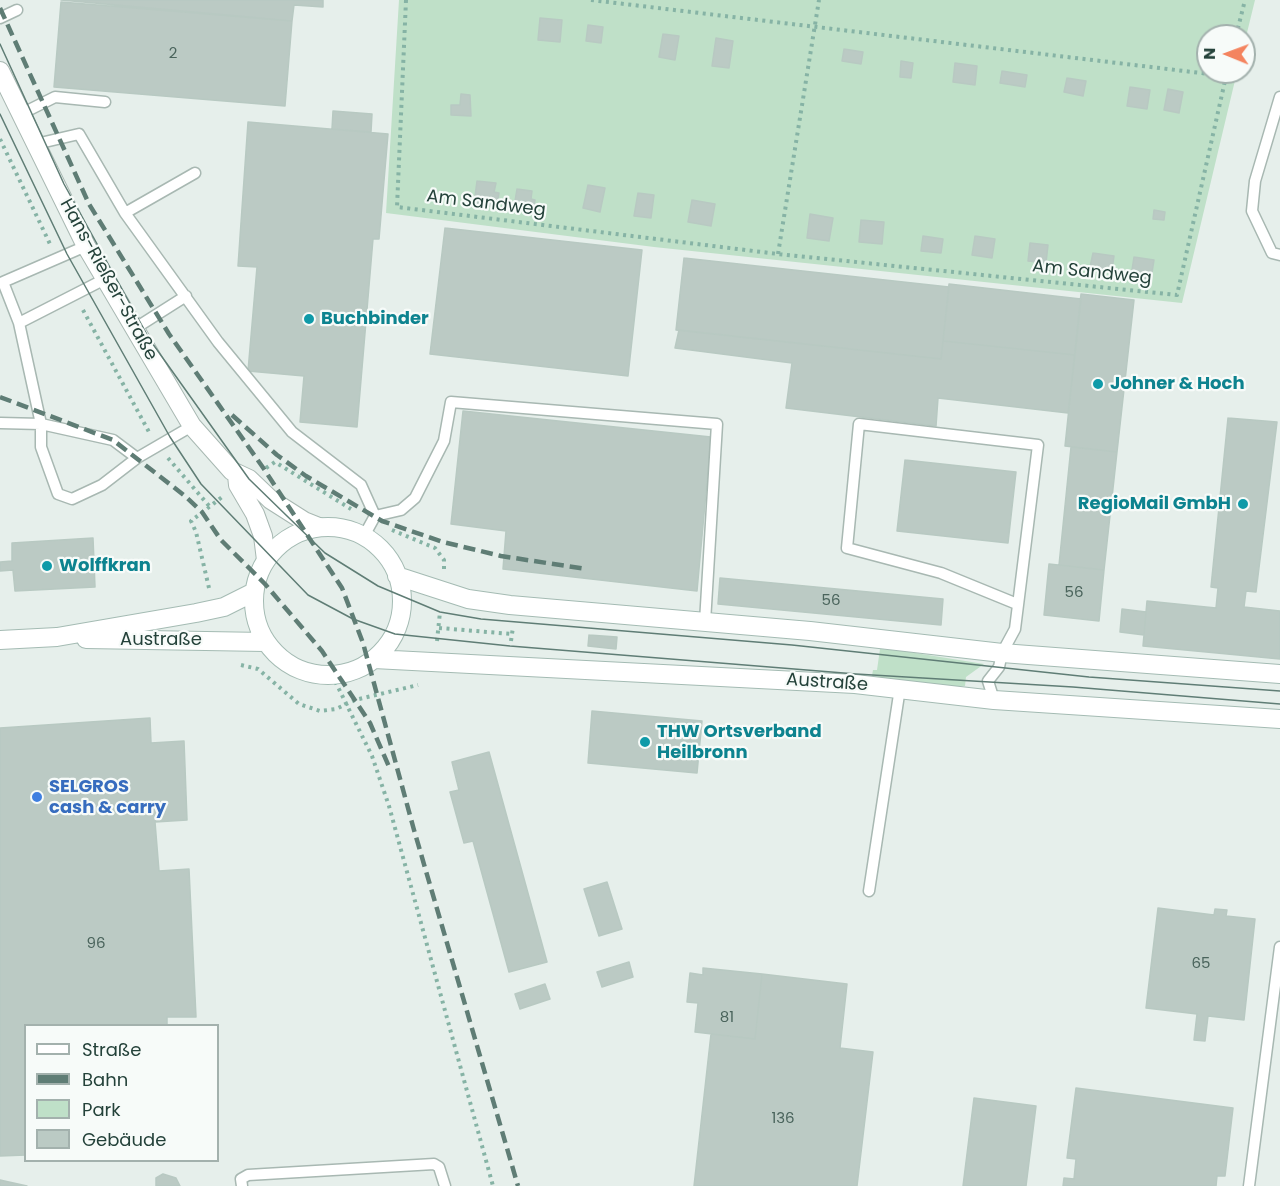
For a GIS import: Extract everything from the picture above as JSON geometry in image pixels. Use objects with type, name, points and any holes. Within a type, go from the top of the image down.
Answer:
[{"type":"main road","name":"Hans-Rießer-Straße","points":[[0,71],[86,246],[192,426],[237,475],[249,478],[271,500],[319,527]]},
{"type":"main road","name":"Hans-Rießer-Straße","points":[[237,475],[238,485],[255,514],[263,536],[266,560]]},
{"type":"main road","name":"Austraße","points":[[319,527],[348,530],[364,536],[384,554],[397,576],[402,597],[395,634],[367,664],[332,675],[299,670],[286,663],[265,642],[254,609],[254,592],[266,560],[285,541],[302,531],[319,527]]},
{"type":"main road","points":[[397,576],[468,599],[1002,653],[1280,674]]},
{"type":"main road","name":"Austraße","points":[[57,637],[224,607],[254,592]]},
{"type":"main road","name":"Austraße","points":[[0,640],[57,637],[99,640],[265,642]]},
{"type":"main road","name":"Austraße","points":[[374,659],[900,688],[994,700],[1280,719]]},
{"type":"lane","points":[[0,18],[17,10]]},
{"type":"lane","points":[[21,114],[55,97],[105,102]]},
{"type":"lane","points":[[1280,97],[1255,182],[1252,211],[1272,253],[1280,255]]},
{"type":"lane","points":[[36,144],[79,134],[125,213],[218,342],[292,432],[361,484],[375,516]]},
{"type":"lane","points":[[125,213],[195,172]]},
{"type":"lane","points":[[86,246],[2,277],[20,323],[41,424],[41,447],[58,494],[72,499],[102,485],[137,458],[192,426]]},
{"type":"lane","points":[[20,323],[105,279]]},
{"type":"lane","points":[[134,329],[186,296]]},
{"type":"lane","points":[[364,536],[375,516],[401,510],[415,498],[444,441],[451,402],[717,424],[705,622]]},
{"type":"lane","points":[[0,423],[41,424],[113,440],[137,458]]},
{"type":"lane","points":[[994,700],[988,681],[999,667],[1002,653],[1014,629],[1038,445],[859,424],[847,548],[941,573],[1017,604]]},
{"type":"lane","points":[[869,891],[900,688]]},
{"type":"lane","points":[[1250,1186],[1280,947]]},
{"type":"lane","points":[[242,1186],[241,1179],[248,1175],[434,1164],[439,1167],[445,1186]]},
{"type":"path","name":"Am Sandweg","points":[[406,0],[397,207],[778,254],[1177,295],[1225,84]]},
{"type":"path","points":[[591,0],[815,29],[1196,71]]},
{"type":"path","points":[[778,254],[819,0]]},
{"type":"path","points":[[1239,24],[1245,0]]},
{"type":"path","points":[[0,139],[57,258]]},
{"type":"path","points":[[75,294],[99,343],[157,445],[210,507]]},
{"type":"path","points":[[511,640],[513,627]]},
{"type":"path","points":[[439,628],[512,634]]},
{"type":"path","points":[[332,675],[372,756],[389,806],[493,1186]]},
{"type":"green space","points":[[399,0],[1255,0],[1249,24],[1196,24],[1196,84],[1234,84],[1182,303],[654,247],[386,213]]},
{"type":"green space","points":[[880,649],[984,664],[966,677],[965,686],[923,687],[871,681],[873,670],[877,670]]},
{"type":"building","points":[[61,0],[323,0],[323,7],[294,5],[292,21]]},
{"type":"building","points":[[61,2],[292,21],[285,106],[54,87]]},
{"type":"building","points":[[540,18],[562,20],[560,42],[538,40]]},
{"type":"building","points":[[588,25],[603,27],[601,43],[586,41]]},
{"type":"building","points":[[663,34],[679,36],[675,60],[659,57]]},
{"type":"building","points":[[716,38],[733,41],[729,68],[712,66]]},
{"type":"building","points":[[844,49],[863,52],[861,64],[842,61]]},
{"type":"building","points":[[901,61],[913,63],[911,78],[900,77]]},
{"type":"building","points":[[955,63],[977,66],[975,85],[953,82]]},
{"type":"building","points":[[1002,71],[1027,75],[1025,87],[1000,83]]},
{"type":"building","points":[[1067,78],[1086,81],[1083,96],[1064,92]]},
{"type":"building","points":[[1130,87],[1150,90],[1147,109],[1127,106]]},
{"type":"building","points":[[1168,89],[1183,92],[1179,113],[1164,110]]},
{"type":"building","points":[[461,94],[470,95],[471,116],[451,115],[451,105],[460,105]]},
{"type":"building","points":[[333,111],[372,114],[371,132],[332,129]]},
{"type":"building","name":"Buchbinder","points":[[248,122],[388,134],[379,239],[373,239],[357,427],[300,422],[304,376],[248,371],[257,267],[238,266]]},
{"type":"building","points":[[477,181],[496,183],[494,192],[499,193],[497,207],[474,204]]},
{"type":"building","points":[[588,185],[605,188],[600,212],[583,208]]},
{"type":"building","points":[[517,189],[532,191],[531,199],[535,200],[533,211],[514,207]]},
{"type":"building","points":[[638,193],[654,195],[651,218],[634,216]]},
{"type":"building","points":[[692,200],[715,204],[711,226],[688,222]]},
{"type":"building","points":[[1154,210],[1165,212],[1164,220],[1153,219]]},
{"type":"building","points":[[810,214],[833,218],[829,241],[807,238]]},
{"type":"building","points":[[861,220],[884,222],[882,244],[859,242]]},
{"type":"building","points":[[445,228],[642,250],[628,376],[430,354]]},
{"type":"building","points":[[923,236],[943,239],[941,253],[921,251]]},
{"type":"building","points":[[975,236],[995,239],[992,258],[972,255]]},
{"type":"building","points":[[1030,243],[1048,245],[1046,263],[1028,261]]},
{"type":"building","points":[[1093,253],[1114,256],[1112,270],[1090,267]]},
{"type":"building","points":[[1134,257],[1154,260],[1151,279],[1131,276]]},
{"type":"building","points":[[684,258],[949,287],[941,359],[676,330]]},
{"type":"building","points":[[949,284],[1081,299],[1075,355],[943,341]]},
{"type":"building","name":"Johner & Hoch","points":[[1081,294],[1134,300],[1117,452],[1065,446]]},
{"type":"building","points":[[679,330],[941,359],[943,341],[1075,355],[1068,413],[938,398],[936,426],[786,408],[792,363],[675,348]]},
{"type":"building","points":[[463,411],[711,437],[697,591],[503,569],[506,531],[451,524]]},
{"type":"building","name":"RegioMail GmbH","points":[[1228,418],[1277,422],[1256,592],[1246,591],[1244,607],[1280,611],[1280,659],[1143,646],[1147,601],[1216,608],[1218,588],[1211,587]]},
{"type":"building","points":[[1071,447],[1117,452],[1104,570],[1059,565]]},
{"type":"building","points":[[905,460],[1016,472],[1008,543],[897,531]]},
{"type":"building","name":"Wolffkran","points":[[93,538],[95,587],[15,591],[13,570],[0,571],[0,562],[12,561],[12,543]]},
{"type":"building","points":[[1049,564],[1104,570],[1099,621],[1044,615]]},
{"type":"building","points":[[720,578],[943,599],[941,625],[718,604]]},
{"type":"building","points":[[1122,609],[1146,612],[1144,635],[1120,632]]},
{"type":"building","points":[[589,635],[617,637],[616,649],[588,646]]},
{"type":"building","name":"THW Ortsverband Heilbronn","points":[[592,711],[702,721],[697,773],[588,763]]},
{"type":"building","points":[[150,718],[151,743],[184,741],[187,820],[155,822],[159,871],[189,869],[196,1017],[167,1017],[167,1024],[24,1024],[24,1155],[0,1156],[0,728]]},
{"type":"building","points":[[489,752],[547,962],[509,972],[473,841],[464,843],[450,792],[459,790],[452,762]]},
{"type":"building","points":[[607,882],[622,929],[599,936],[584,889]]},
{"type":"building","points":[[1158,908],[1214,915],[1215,909],[1227,910],[1226,916],[1255,919],[1244,1020],[1208,1016],[1205,1041],[1194,1040],[1197,1014],[1146,1008]]},
{"type":"building","points":[[629,962],[633,977],[602,987],[597,972]]},
{"type":"building","points":[[703,968],[762,974],[755,1039],[695,1032],[698,1003],[687,1002],[690,973],[703,975]]},
{"type":"building","points":[[762,974],[847,984],[840,1048],[873,1052],[857,1186],[694,1186],[711,1034],[755,1039]]},
{"type":"building","points":[[545,984],[550,999],[520,1009],[515,994]]},
{"type":"building","points":[[1076,1088],[1233,1108],[1225,1176],[1217,1176],[1216,1186],[1063,1186],[1064,1178],[1074,1179],[1076,1159],[1067,1158]]},
{"type":"building","points":[[974,1098],[1036,1106],[1026,1186],[963,1186]]},
{"type":"building","points":[[163,1174],[176,1178],[180,1186],[156,1186],[156,1178]]},
{"type":"building","points":[[0,1180],[27,1186],[0,1186]]},
{"type":"tram line","points":[[0,44],[64,184],[150,340],[249,479],[325,553],[378,586],[440,612],[481,619],[792,645],[1089,677],[1280,691]]},
{"type":"tram line","points":[[0,114],[67,254],[170,437],[201,484],[308,595],[353,619],[395,634],[510,646],[856,674],[1073,687],[1280,704]]},
{"type":"railway","points":[[0,8],[89,204],[169,334],[264,469],[342,588],[363,643],[414,830],[518,1186]]},
{"type":"railway","points":[[0,397],[113,440],[202,512],[221,540],[265,584],[322,651],[370,723],[390,769]]},
{"type":"railway","points":[[232,415],[277,455],[306,476],[382,521],[443,542],[501,556],[586,569]]},
{"type":"place","name":"Buchbinder","points":[[309,319]]},
{"type":"place","name":"Johner & Hoch","points":[[1098,384]]},
{"type":"place","name":"RegioMail GmbH","points":[[1243,504]]},
{"type":"place","name":"Wolffkran","points":[[47,566]]},
{"type":"place","name":"THW Ortsverband Heilbronn","points":[[645,742]]},
{"type":"place","name":"SELGROS cash & carry","points":[[37,797]]}]
